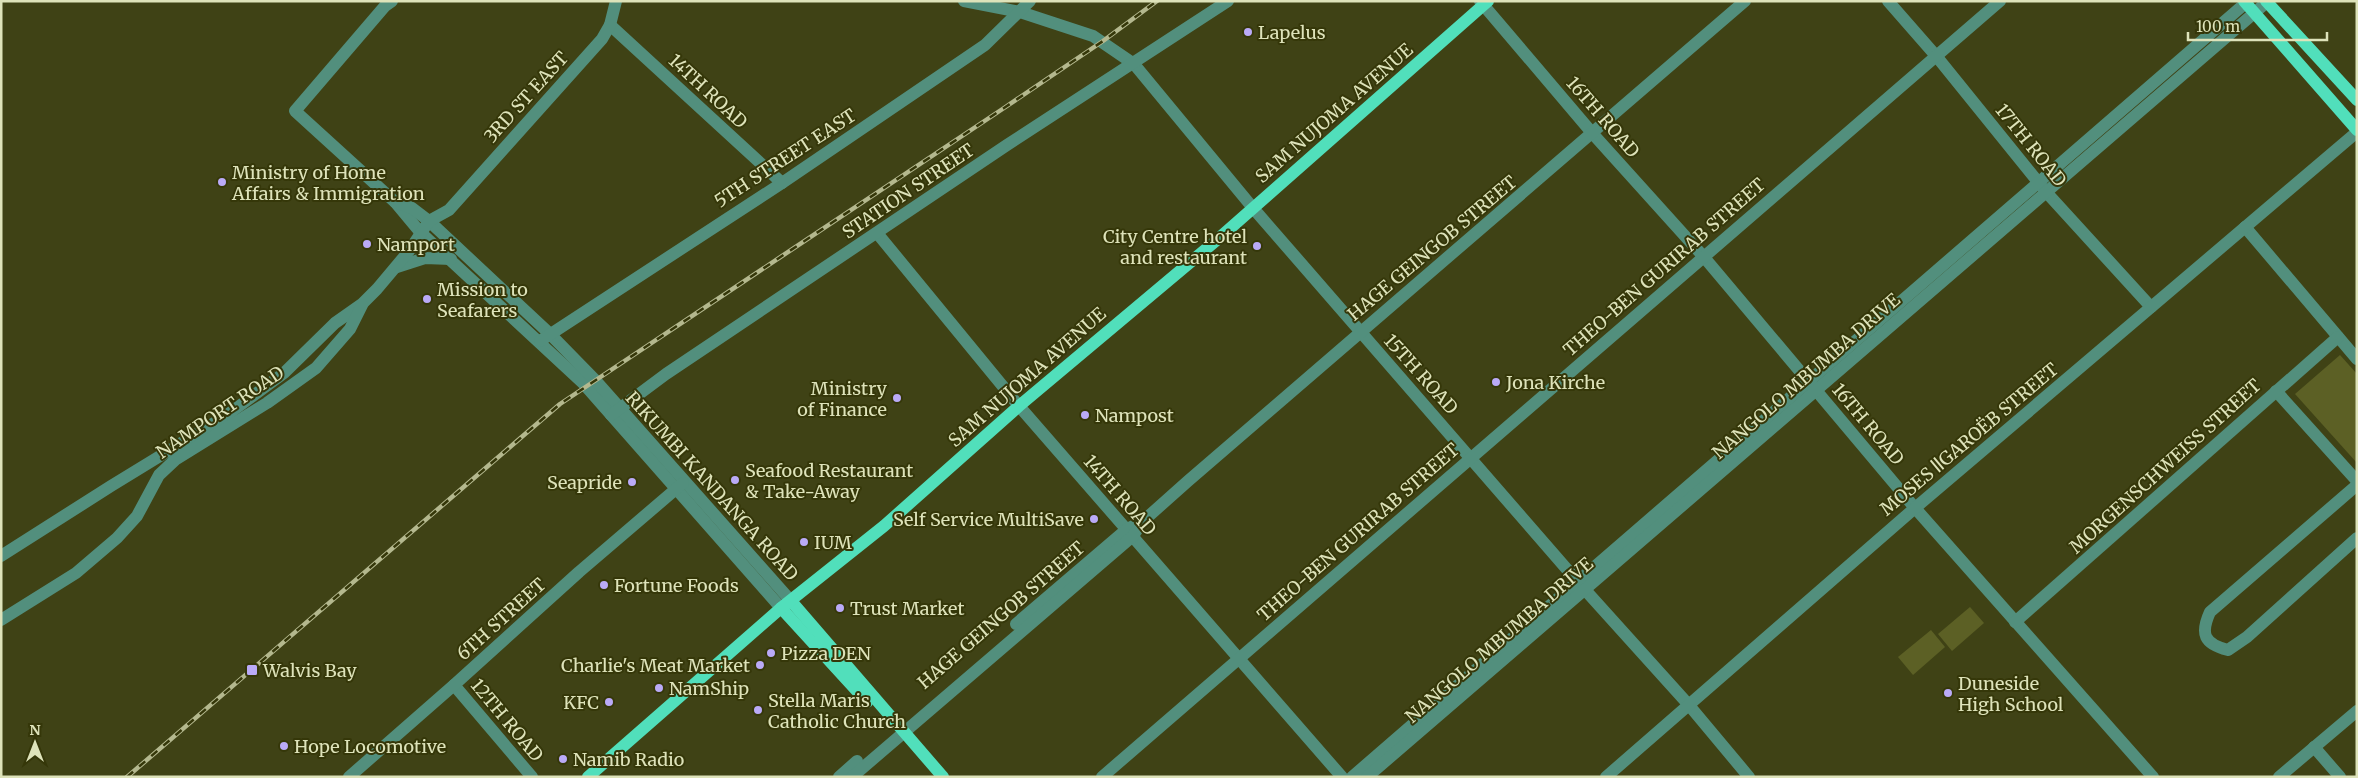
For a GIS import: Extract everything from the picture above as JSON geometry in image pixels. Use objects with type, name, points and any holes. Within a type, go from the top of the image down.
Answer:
[{"type":"main road","name":"SAM NUJOMA AVENUE","points":[[588,777],[786,605],[884,526],[1019,406],[1253,208],[1484,2]]},
{"type":"main road","points":[[2267,2],[2357,100]]},
{"type":"main road","points":[[2248,5],[2357,131]]},
{"type":"main road","name":"RIKUMBI KANDANGA ROAD","points":[[786,605],[898,732],[933,777]]},
{"type":"main road","name":"RIKUMBI KANDANGA ROAD","points":[[898,732],[943,777]]},
{"type":"street","points":[[392,1],[385,6],[295,111],[395,202],[420,232]]},
{"type":"street","name":"3RD ST EAST","points":[[429,221],[450,210],[602,40],[610,25],[616,1]]},
{"type":"street","name":"15TH ROAD","points":[[964,1],[1020,12],[1092,36],[1134,64],[1253,208],[1472,457],[1581,586],[1688,704],[1749,777]]},
{"type":"street","name":"5TH STREET EAST","points":[[545,337],[782,183],[986,45],[1030,1]]},
{"type":"street","name":"STATION STREET","points":[[615,412],[666,374],[877,232],[1228,1]]},
{"type":"street","name":"HAGE GEINGOB STREET","points":[[839,777],[898,732],[1360,331],[1594,134],[1745,1]]},
{"type":"street","name":"17TH ROAD","points":[[1888,1],[1937,57],[2043,188],[2151,307]]},
{"type":"street","name":"THEO-BEN GURIRAB STREET","points":[[1102,777],[2000,1]]},
{"type":"street","name":"16TH ROAD","points":[[1484,2],[1594,134],[1703,256],[1915,508],[2152,777]]},
{"type":"street","name":"NANGOLO MBUMBA DRIVE","points":[[1352,777],[1581,586],[2043,188],[2248,5],[2267,2]]},
{"type":"street","name":"14TH ROAD","points":[[610,25],[782,183]]},
{"type":"street","name":"MOSES ǁGAROËB STREET","points":[[1606,777],[1915,508],[2357,131]]},
{"type":"street","points":[[395,202],[412,208],[429,221]]},
{"type":"street","name":"3RD ST EAST","points":[[442,232],[450,210]]},
{"type":"street","name":"RIKUMBI KANDANGA ROAD","points":[[429,221],[545,337],[587,387],[615,412],[786,605]]},
{"type":"street","name":"NAMPORT ROAD","points":[[1,556],[111,486],[227,416],[284,373],[335,323],[362,304],[409,251],[429,221]]},
{"type":"street","points":[[2245,228],[2357,359]]},
{"type":"street","name":"RIKUMBI KANDANGA ROAD","points":[[420,232],[545,337]]},
{"type":"street","points":[[432,242],[442,232]]},
{"type":"street","name":"14TH ROAD","points":[[877,232],[1019,406],[1342,777]]},
{"type":"street","name":"NAMPORT ROAD","points":[[409,251],[432,242]]},
{"type":"street","points":[[394,268],[425,258],[451,259]]},
{"type":"street","name":"NAMPORT ROAD","points":[[1,620],[76,573],[118,538],[137,516],[160,475],[175,460],[266,403],[316,368],[350,329],[362,304]]},
{"type":"street","name":"MORGENSCHWEISS STREET","points":[[2016,622],[2338,337]]},
{"type":"street","points":[[2276,391],[2357,481]]},
{"type":"street","name":"6TH STREET","points":[[349,777],[579,572],[681,485]]},
{"type":"street","points":[[2357,485],[2210,612],[2204,625],[2205,637],[2215,647],[2228,650],[2246,637],[2357,538]]},
{"type":"street","name":"NANGOLO MBUMBA DRIVE","points":[[1367,777],[1581,586]]},
{"type":"street","name":"12TH ROAD","points":[[454,685],[532,777]]},
{"type":"street","points":[[2279,777],[2357,711]]},
{"type":"street","name":"HAGE GEINGOB STREET","points":[[852,777],[898,732]]},
{"type":"street","points":[[2314,747],[2340,777]]},
{"type":"green space","points":[[2340,355],[2357,374],[2357,463],[2295,394]]},
{"type":"green space","points":[[1970,607],[1984,623],[1952,651],[1938,634]]},
{"type":"green space","points":[[1931,630],[1945,647],[1913,675],[1898,657]]},
{"type":"railway","points":[[127,777],[560,404],[1004,108],[1103,41],[1157,1]]},
{"type":"place","name":"Lapelus","points":[[1248,32]]},
{"type":"place","name":"Ministry of Home Affairs & Immigration","points":[[222,182]]},
{"type":"place","name":"Namport","points":[[367,244]]},
{"type":"place","name":"City Centre hotel and restaurant","points":[[1257,246]]},
{"type":"place","name":"Mission to Seafarers","points":[[427,299]]},
{"type":"place","name":"Jona Kirche","points":[[1496,382]]},
{"type":"place","name":"Ministry of Finance","points":[[897,398]]},
{"type":"place","name":"Nampost","points":[[1085,415]]},
{"type":"place","name":"Seafood Restaurant & Take-Away","points":[[735,480]]},
{"type":"place","name":"Seapride","points":[[632,482]]},
{"type":"place","name":"Self Service MultiSave","points":[[1094,519]]},
{"type":"place","name":"IUM","points":[[804,542]]},
{"type":"place","name":"Fortune Foods","points":[[604,585]]},
{"type":"place","name":"Trust Market","points":[[840,608]]},
{"type":"place","name":"Pizza DEN","points":[[771,653]]},
{"type":"place","name":"Charlie's Meat Market","points":[[760,665]]},
{"type":"place","name":"Walvis Bay","points":[[252,670]]},
{"type":"place","name":"NamShip","points":[[659,688]]},
{"type":"place","name":"Duneside High School","points":[[1948,693]]},
{"type":"place","name":"KFC","points":[[609,702]]},
{"type":"place","name":"Stella Maris Catholic Church","points":[[758,710]]},
{"type":"place","name":"Hope Locomotive","points":[[284,746]]},
{"type":"place","name":"Namib Radio","points":[[563,759]]}]
